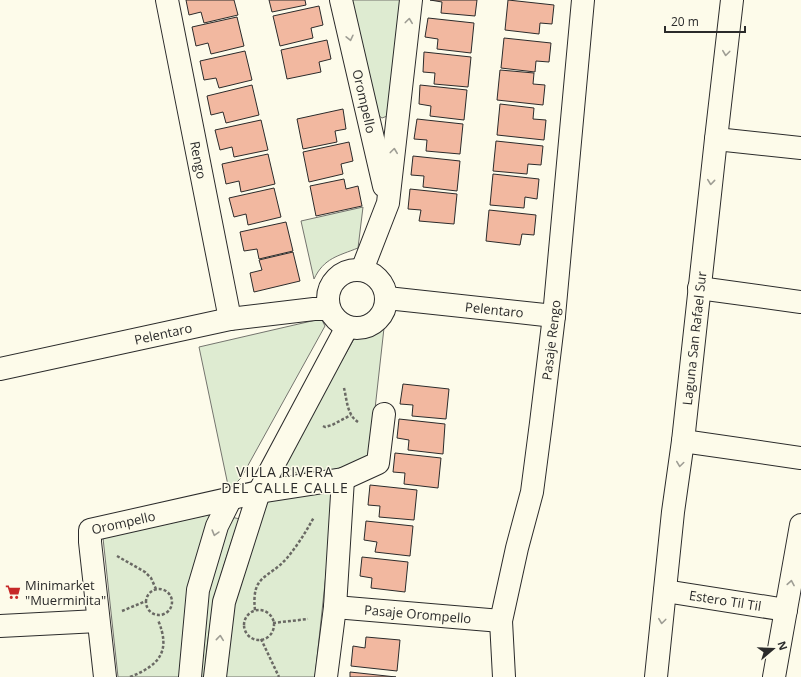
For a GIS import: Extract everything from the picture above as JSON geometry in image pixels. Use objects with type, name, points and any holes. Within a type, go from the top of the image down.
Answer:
[{"type":"street","name":"Rengo","points":[[167,0],[230,319]]},
{"type":"street","name":"Orompello","points":[[342,0],[388,203]]},
{"type":"street","name":"Orompello","points":[[362,270],[388,203],[411,0]]},
{"type":"street","name":"Pasaje Rengo","points":[[504,677],[501,621],[517,548],[532,492],[554,316],[584,0]]},
{"type":"street","name":"Laguna San Rafael Sur","points":[[656,677],[673,512],[683,441],[732,0]]},
{"type":"street","points":[[716,139],[801,148]]},
{"type":"street","points":[[362,270],[371,273],[379,280],[385,288],[386,298],[385,308],[375,323],[356,329],[339,323],[333,316],[329,309],[328,291],[332,283],[345,272],[362,270]]},
{"type":"street","points":[[699,288],[801,302]]},
{"type":"street","name":"Pelentaro","points":[[386,298],[554,316]]},
{"type":"street","name":"Pelentaro","points":[[0,369],[230,319],[314,309],[329,309]]},
{"type":"street","points":[[215,677],[224,602],[259,492],[347,327]]},
{"type":"street","points":[[259,492],[344,479],[378,463],[383,422]]},
{"type":"street","points":[[683,441],[801,458]]},
{"type":"street","points":[[326,677],[334,611],[344,479]]},
{"type":"street","name":"Orompello","points":[[105,677],[98,621],[90,530],[259,492]]},
{"type":"street","points":[[190,677],[198,590],[216,526],[231,498]]},
{"type":"street","points":[[774,677],[801,525]]},
{"type":"street","name":"Estero Til Til","points":[[665,591],[786,610]]},
{"type":"street","name":"Pasaje Orompello","points":[[334,611],[501,621]]},
{"type":"street","points":[[0,626],[98,621]]},
{"type":"path","points":[[343,386],[353,418],[362,425],[383,422]]},
{"type":"path","points":[[318,424],[325,427],[351,415]]},
{"type":"path","points":[[255,610],[256,592],[260,580],[285,560],[297,545],[317,512]]},
{"type":"path","points":[[90,542],[145,572],[151,578],[156,589]]},
{"type":"path","points":[[156,589],[160,589],[168,593],[171,600],[170,609],[163,615],[150,612],[146,605],[149,593],[156,589]]},
{"type":"path","points":[[255,610],[265,611],[272,619],[272,632],[265,638],[252,638],[245,630],[244,625],[247,616],[255,610]]},
{"type":"path","points":[[273,623],[334,611]]},
{"type":"path","points":[[130,677],[149,668],[157,662],[165,642],[158,620]]},
{"type":"path","points":[[261,639],[279,677]]},
{"type":"green space","points":[[350,0],[403,0],[390,115],[382,118],[375,113]]},
{"type":"green space","points":[[363,207],[358,248],[327,262],[322,266],[314,279],[301,221]]},
{"type":"green space","points":[[316,320],[322,320],[325,326],[241,478],[229,490],[199,347]]},
{"type":"green space","points":[[384,328],[370,454],[365,463],[331,470],[296,473],[283,464],[354,339],[369,335]]},
{"type":"green space","points":[[335,489],[315,677],[224,677],[239,569],[265,502]]},
{"type":"green space","points":[[216,513],[184,677],[118,677],[103,538]]},
{"type":"green space","points":[[231,517],[240,519],[227,556],[216,597],[208,638],[205,677],[196,677],[203,611]]},
{"type":"building","points":[[186,0],[234,0],[238,15],[204,23],[201,12],[189,15]]},
{"type":"building","points":[[269,0],[305,0],[306,5],[272,12]]},
{"type":"building","points":[[430,0],[477,0],[475,16],[441,13],[442,2]]},
{"type":"building","points":[[508,0],[554,5],[552,24],[540,23],[539,34],[505,30]]},
{"type":"building","points":[[319,6],[323,25],[311,28],[313,38],[280,46],[273,16]]},
{"type":"building","points":[[237,17],[244,46],[211,54],[208,43],[196,46],[192,27]]},
{"type":"building","points":[[428,18],[474,23],[471,53],[437,49],[438,39],[425,37]]},
{"type":"building","points":[[504,38],[551,43],[549,62],[536,61],[535,72],[501,68]]},
{"type":"building","points":[[327,40],[331,59],[319,62],[321,72],[287,79],[281,50]]},
{"type":"building","points":[[245,51],[252,80],[219,88],[216,78],[204,80],[200,61]]},
{"type":"building","points":[[424,52],[471,57],[468,87],[434,84],[435,73],[423,72]]},
{"type":"building","points":[[500,70],[534,73],[533,84],[545,85],[543,105],[497,100]]},
{"type":"building","points":[[252,85],[259,115],[226,123],[223,112],[211,115],[207,96]]},
{"type":"building","points":[[420,85],[467,90],[464,120],[430,116],[431,106],[419,104]]},
{"type":"building","points":[[500,104],[534,108],[533,119],[546,120],[544,140],[497,135]]},
{"type":"building","points":[[343,109],[346,129],[335,131],[337,142],[303,149],[297,119]]},
{"type":"building","points":[[417,119],[463,124],[460,154],[426,151],[427,140],[414,139]]},
{"type":"building","points":[[261,120],[268,150],[234,157],[232,147],[220,150],[215,130]]},
{"type":"building","points":[[496,141],[543,146],[541,165],[528,164],[527,174],[493,171]]},
{"type":"building","points":[[349,142],[353,161],[341,164],[343,174],[309,182],[303,152]]},
{"type":"building","points":[[268,154],[275,184],[241,192],[239,181],[226,184],[222,164]]},
{"type":"building","points":[[413,156],[460,161],[457,191],[423,187],[424,176],[411,175]]},
{"type":"building","points":[[493,174],[539,179],[537,199],[525,197],[524,208],[490,205]]},
{"type":"building","points":[[344,179],[346,189],[358,186],[362,206],[316,216],[310,186]]},
{"type":"building","points":[[274,188],[281,217],[248,225],[246,214],[234,217],[229,198]]},
{"type":"building","points":[[410,189],[457,194],[454,224],[419,221],[421,210],[408,209]]},
{"type":"building","points":[[489,210],[536,215],[534,235],[522,234],[520,245],[486,241]]},
{"type":"building","points":[[286,222],[293,251],[259,259],[257,249],[244,251],[240,232]]},
{"type":"building","points":[[293,252],[300,281],[254,292],[250,273],[262,270],[259,260]]},
{"type":"building","points":[[403,384],[449,389],[446,419],[412,416],[413,405],[400,404]]},
{"type":"building","points":[[399,419],[445,424],[443,454],[408,450],[409,440],[397,438]]},
{"type":"building","points":[[395,453],[441,458],[438,488],[404,484],[405,473],[393,472]]},
{"type":"building","points":[[370,485],[417,490],[414,520],[379,517],[380,506],[368,505]]},
{"type":"building","points":[[366,521],[413,526],[410,556],[375,552],[377,542],[364,540]]},
{"type":"building","points":[[362,557],[408,562],[405,592],[371,588],[372,578],[360,576]]},
{"type":"building","points":[[366,637],[400,640],[397,671],[351,666],[353,646],[365,648]]},
{"type":"building","points":[[350,672],[396,677],[350,677]]},
{"type":"place","name":"Minimarket \"Muerminita\"","points":[[13,592]]},
{"type":"district","name":"VILLA RIVERA DEL CALLE CALLE","points":[[285,480]]}]
